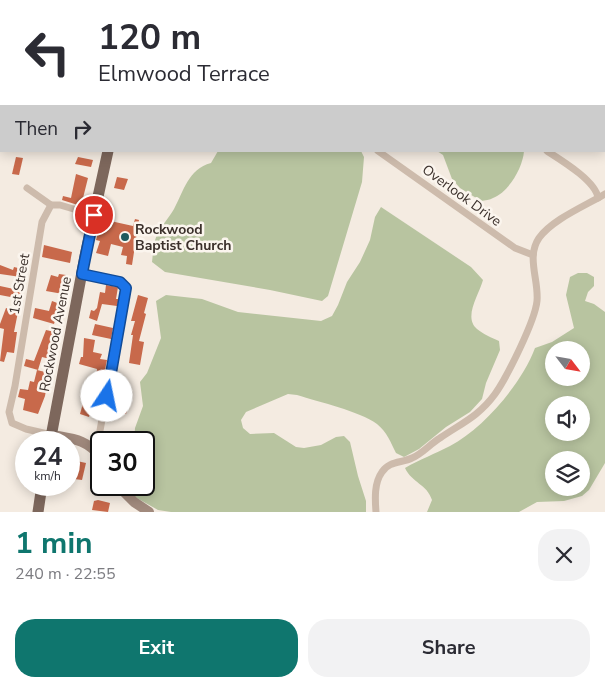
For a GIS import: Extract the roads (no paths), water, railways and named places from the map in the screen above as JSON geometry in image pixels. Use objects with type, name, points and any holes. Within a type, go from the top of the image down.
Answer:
[{"type":"main road","name":"Rockwood Avenue","points":[[53,431],[82,274],[108,152]]},
{"type":"main road","points":[[38,512],[40,496]]},
{"type":"street","name":"Overlook Drive","points":[[379,152],[515,248],[533,255]]},
{"type":"street","points":[[548,152],[578,173],[596,191],[598,198]]},
{"type":"street","points":[[27,188],[51,205],[60,205],[94,215]]},
{"type":"street","points":[[376,512],[376,488],[383,470],[392,464],[412,458],[441,437],[473,418],[489,401],[501,384],[536,309],[537,293],[533,255],[538,239],[549,228],[605,194]]},
{"type":"street","name":"1st Street","points":[[30,431],[12,423],[8,412],[15,386],[42,222],[51,205]]},
{"type":"street","points":[[82,274],[120,282],[126,288],[100,431]]},
{"type":"street","points":[[128,496],[149,512]]},
{"type":"place","name":"Rockwood Baptist Church","points":[[125,237]]}]
